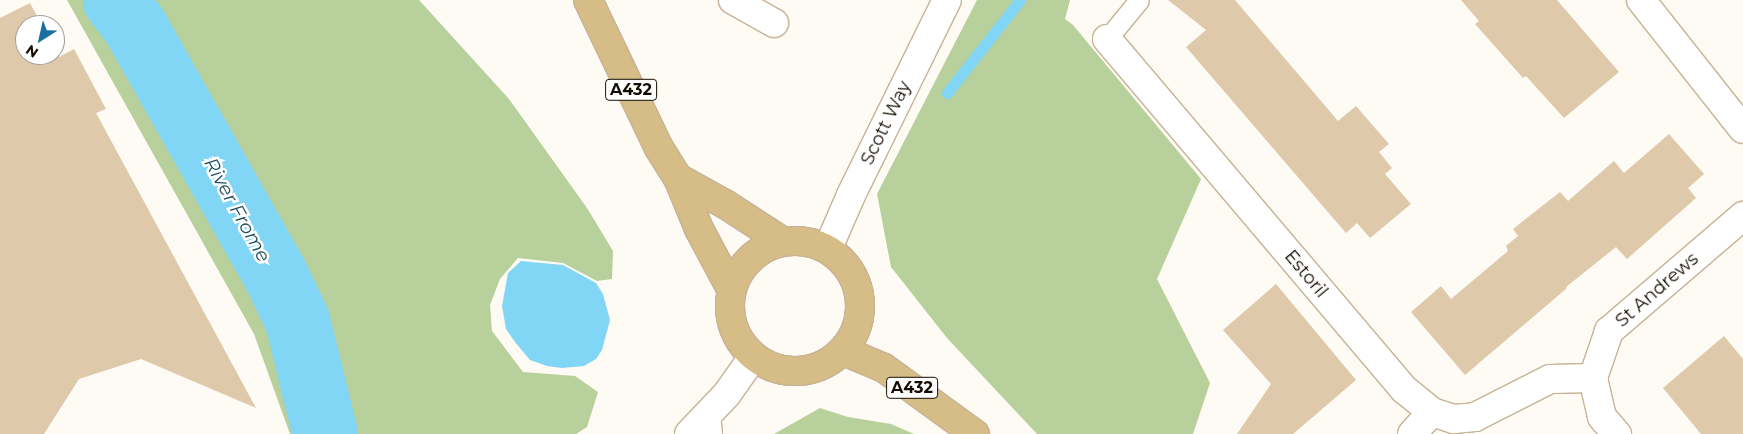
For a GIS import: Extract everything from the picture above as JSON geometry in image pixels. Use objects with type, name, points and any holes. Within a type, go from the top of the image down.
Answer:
[{"type":"main road","name":"A432","points":[[588,0],[659,148],[678,178],[699,229],[731,289]]},
{"type":"main road","name":"A432","points":[[678,178],[725,204],[782,241]]},
{"type":"main road","points":[[805,240],[828,248],[848,266],[859,290],[860,316],[844,351],[824,366],[800,372],[775,369],[753,357],[737,338],[730,314],[731,289],[742,266],[760,250],[782,241],[805,240]]},
{"type":"main road","name":"A432","points":[[844,351],[884,368],[975,434]]},
{"type":"street","points":[[732,0],[774,24]]},
{"type":"street","name":"Scott Way","points":[[828,248],[851,195],[946,0]]},
{"type":"street","points":[[1641,0],[1743,128]]},
{"type":"street","name":"Estoril","points":[[1106,39],[1405,390],[1432,412],[1454,419],[1475,417],[1550,379],[1593,378]]},
{"type":"street","name":"St Andrews","points":[[1593,378],[1609,331],[1743,216]]},
{"type":"street","points":[[689,434],[711,423],[727,394],[753,357]]},
{"type":"street","points":[[1593,378],[1602,417],[1617,434]]},
{"type":"street","points":[[1412,434],[1432,412]]},
{"type":"lane","name":"Estoril","points":[[1106,39],[1139,0]]},
{"type":"green space","points":[[67,0],[419,0],[509,99],[587,208],[613,251],[612,279],[597,281],[563,263],[518,258],[500,279],[490,305],[492,331],[523,372],[575,376],[598,392],[587,427],[576,434],[290,434],[254,334]]},
{"type":"green space","points":[[977,0],[1070,0],[1065,19],[1073,25],[1201,179],[1157,279],[1210,383],[1193,434],[1037,434],[947,338],[891,267],[877,194]]},
{"type":"green space","points":[[820,408],[848,417],[891,424],[914,434],[774,434]]},
{"type":"water","points":[[521,261],[563,265],[596,283],[603,294],[610,320],[602,350],[596,359],[584,366],[562,368],[547,366],[530,360],[515,342],[506,329],[502,306],[508,273]]},
{"type":"building","points":[[1168,0],[1235,0],[1338,121],[1356,106],[1389,144],[1379,152],[1392,168],[1385,174],[1411,204],[1370,238],[1357,223],[1346,233],[1186,47],[1206,30]]},
{"type":"building","points":[[1461,0],[1557,0],[1619,72],[1564,118],[1526,76],[1523,78],[1475,24],[1479,21]]},
{"type":"building","points":[[30,3],[37,15],[15,15],[15,65],[65,65],[65,54],[74,49],[106,109],[96,113],[256,408],[141,359],[79,379],[44,434],[0,434],[0,18]]},
{"type":"building","points":[[1669,134],[1704,174],[1688,188],[1696,198],[1627,259],[1616,247],[1566,287],[1465,375],[1411,312],[1441,286],[1451,299],[1508,251],[1506,246],[1518,236],[1513,229],[1560,192],[1568,201],[1614,161],[1624,173]]},
{"type":"building","points":[[1276,284],[1356,380],[1293,434],[1237,434],[1271,384],[1223,330]]},
{"type":"building","points":[[1724,336],[1743,359],[1743,434],[1701,434],[1663,388]]},
{"type":"waterway","name":"River Frome","points":[[115,0],[134,25],[274,272],[297,320],[325,434]]},
{"type":"waterway","points":[[947,93],[1020,0]]}]
